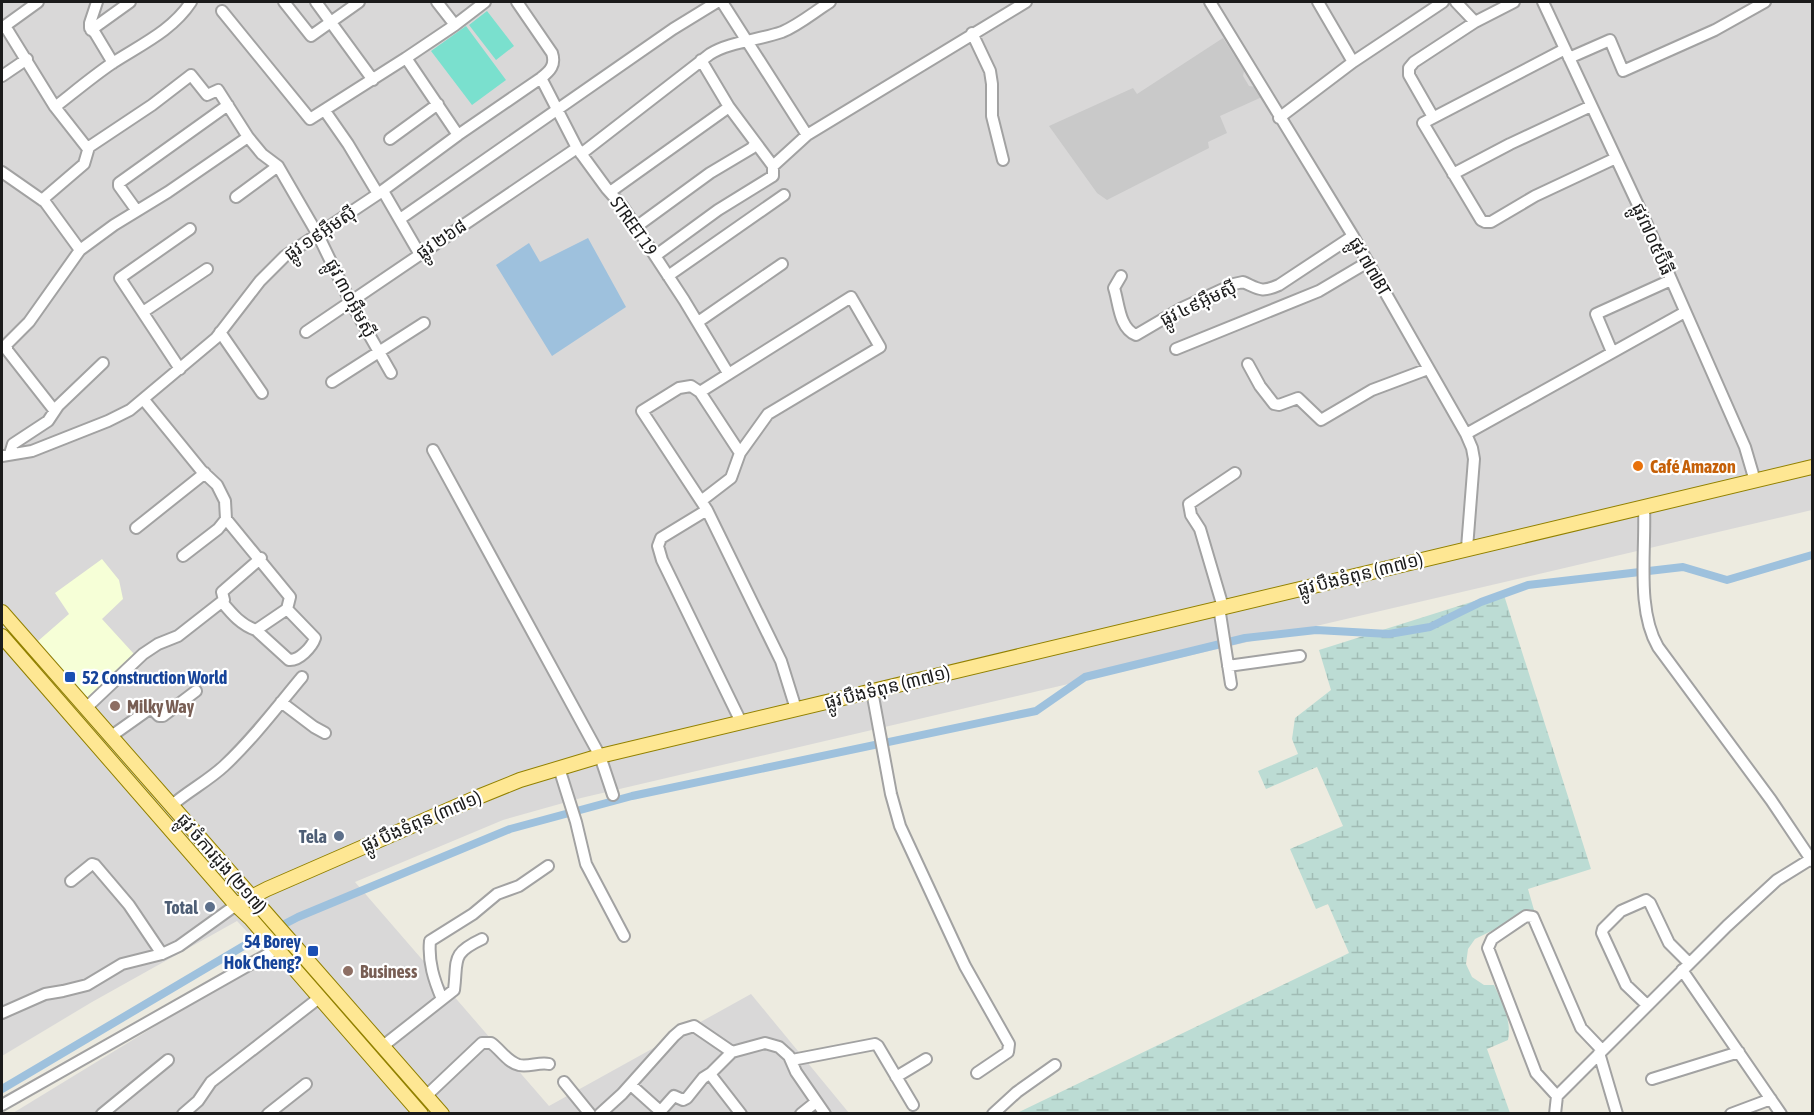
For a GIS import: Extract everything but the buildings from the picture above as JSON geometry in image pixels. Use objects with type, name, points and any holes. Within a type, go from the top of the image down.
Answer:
[{"type":"main road","name":"ផ្លូវ បឹងទំពុន (៣៧១)","points":[[236,905],[468,801],[520,780],[600,756],[1812,467]]},
{"type":"main road","name":"ផ្លូវ ចំការដូង (២១៧)","points":[[2,612],[442,1113]]},
{"type":"main road","name":"ផ្លូវ ចំការដូង (២១៧)","points":[[2,636],[421,1113]]},
{"type":"street","points":[[38,2],[4,23],[55,107],[88,149]]},
{"type":"street","points":[[97,2],[90,23],[91,30],[113,63]]},
{"type":"street","points":[[91,30],[129,2]]},
{"type":"street","points":[[178,2],[185,12]]},
{"type":"street","points":[[55,107],[113,63],[146,44],[185,12],[191,2]]},
{"type":"street","points":[[284,2],[310,36],[359,2]]},
{"type":"street","points":[[316,2],[373,80]]},
{"type":"street","points":[[437,2],[455,25]]},
{"type":"street","points":[[222,10],[308,119],[312,119],[455,25],[485,2]]},
{"type":"street","points":[[517,2],[554,59],[550,71],[541,78]]},
{"type":"street","points":[[400,219],[717,2]]},
{"type":"street","points":[[722,2],[807,135]]},
{"type":"street","name":"ផ្លូវ ២៦៨","points":[[306,332],[419,253],[579,151],[701,60],[722,47],[748,43],[793,27],[830,2]]},
{"type":"street","points":[[772,165],[807,135],[1026,2]]},
{"type":"street","name":"ផ្លូវ ៧៧BT","points":[[1210,2],[1353,236],[1466,434],[1474,459],[1467,548]]},
{"type":"street","points":[[1320,2],[1353,62]]},
{"type":"street","points":[[1280,118],[1353,62],[1443,2]]},
{"type":"street","points":[[1456,2],[1475,22]]},
{"type":"street","points":[[1433,117],[1409,75],[1409,68],[1414,62],[1475,22],[1514,2]]},
{"type":"street","name":"ផ្លូវ៧០៥ប៊ីធី","points":[[1542,2],[1671,280],[1744,447],[1755,481]]},
{"type":"street","points":[[1616,158],[1535,196],[1488,223],[1481,220],[1423,123],[1567,54],[1610,40],[1623,71],[1715,30],[1765,2]]},
{"type":"street","points":[[972,33],[990,71],[992,116],[1003,160]]},
{"type":"street","points":[[406,58],[458,135]]},
{"type":"street","points":[[2,76],[27,59]]},
{"type":"street","points":[[655,256],[718,210],[772,176],[772,165],[729,107],[701,60]]},
{"type":"street","points":[[42,200],[84,164],[88,149],[191,75],[207,95],[218,90],[228,105],[120,183],[119,186],[137,211]]},
{"type":"street","name":"STREET 19","points":[[541,78],[579,151],[623,207],[698,322],[728,373]]},
{"type":"street","name":"ផ្លូវ ១៩អ៊ឹមស៊ី","points":[[6,455],[32,451],[86,430],[119,416],[144,400],[220,332],[260,281],[280,260],[541,78]]},
{"type":"street","points":[[390,139],[438,104]]},
{"type":"street","name":"ផ្លូវ ៣០អ៊ឹមស៊ី","points":[[228,105],[248,137],[262,154],[278,166],[318,235],[350,301],[391,373]]},
{"type":"street","points":[[1453,174],[1591,106]]},
{"type":"street","points":[[609,192],[729,107]]},
{"type":"street","points":[[326,111],[400,219],[419,253]]},
{"type":"street","points":[[54,410],[6,346],[29,322],[80,250],[248,137]]},
{"type":"street","points":[[636,227],[710,173],[752,148],[755,143]]},
{"type":"street","points":[[236,197],[278,166]]},
{"type":"street","points":[[3,177],[42,200],[80,250]]},
{"type":"street","points":[[668,276],[784,195]]},
{"type":"street","points":[[180,369],[120,278],[190,229]]},
{"type":"street","name":"ផ្លូវ ៤៩អ៊ឹមស៊ី","points":[[1121,276],[1114,288],[1120,304],[1120,316],[1131,332],[1136,334],[1182,308],[1234,284],[1243,282],[1259,291],[1268,290],[1353,236]]},
{"type":"street","points":[[1176,349],[1319,291],[1368,262]]},
{"type":"street","points":[[698,322],[782,264]]},
{"type":"street","points":[[143,312],[207,268]]},
{"type":"street","points":[[1612,352],[1596,314],[1671,280]]},
{"type":"street","points":[[700,392],[851,297],[880,346],[768,414],[740,453],[732,478],[704,505],[661,537],[658,546],[662,560],[741,722]]},
{"type":"street","points":[[1466,434],[1685,312]]},
{"type":"street","points":[[332,382],[424,323]]},
{"type":"street","points":[[220,332],[262,393]]},
{"type":"street","points":[[6,455],[13,444],[48,421],[54,410],[102,363]]},
{"type":"street","points":[[1248,364],[1260,386],[1274,404],[1279,405],[1298,399],[1321,420],[1372,390],[1428,369]]},
{"type":"street","points":[[740,453],[700,392],[691,386],[679,388],[645,408],[642,414],[704,505],[781,661],[796,709]]},
{"type":"street","points":[[144,400],[224,495],[226,519],[218,529],[183,556]]},
{"type":"street","points":[[433,450],[600,756],[613,795]]},
{"type":"street","points":[[136,528],[205,473]]},
{"type":"street","points":[[1231,684],[1221,607],[1200,530],[1191,515],[1189,504],[1235,473]]},
{"type":"street","points":[[1555,1113],[1557,1096],[1647,1005],[1777,880],[1812,860],[1771,800],[1658,647],[1645,612],[1644,507]]},
{"type":"street","points":[[226,519],[261,558],[290,596],[287,609],[256,630]]},
{"type":"street","points":[[86,708],[143,654],[158,644],[178,636],[222,602],[224,599],[222,592],[261,558]]},
{"type":"street","points":[[222,602],[238,620],[256,630],[289,660],[297,659],[315,642],[315,638],[287,609]]},
{"type":"street","points":[[1228,666],[1300,656]]},
{"type":"street","points":[[171,806],[222,768],[260,729],[302,677]]},
{"type":"street","points":[[110,736],[148,710],[152,709],[159,716],[163,716],[196,691]]},
{"type":"street","points":[[872,691],[891,794],[900,826],[965,966],[1009,1044],[1008,1052],[977,1073]]},
{"type":"street","points":[[281,702],[325,733]]},
{"type":"street","points":[[559,768],[586,864],[624,936]]},
{"type":"street","points":[[71,881],[92,864],[95,865],[129,905],[162,954]]},
{"type":"street","points":[[442,999],[433,976],[429,955],[430,941],[473,915],[498,894],[519,886],[548,866]]},
{"type":"street","points":[[1647,1005],[1626,985],[1602,933],[1603,929],[1621,911],[1646,900],[1650,903],[1669,943],[1781,1113]]},
{"type":"street","name":"ផ្លូវ បឹងទំពុន (៣៧១)","points":[[2,1013],[45,994],[87,985],[122,964],[162,954],[179,946],[236,905]]},
{"type":"street","points":[[1557,1096],[1536,1073],[1488,948],[1491,939],[1526,916],[1533,916],[1581,1028],[1601,1052],[1617,1113]]},
{"type":"street","points":[[2,1105],[276,947],[287,938]]},
{"type":"street","points":[[382,1046],[454,990],[455,966],[460,953],[467,946],[482,939]]},
{"type":"street","points":[[183,1113],[198,1101],[211,1082],[320,998]]},
{"type":"street","points":[[601,1113],[631,1085],[674,1036],[688,1027],[700,1028],[732,1052]]},
{"type":"street","points":[[426,1096],[482,1043],[491,1043],[519,1065],[540,1062],[549,1064]]},
{"type":"street","points":[[631,1085],[659,1112],[674,1096],[683,1100],[687,1098],[704,1078],[732,1052],[770,1043],[785,1051],[792,1060],[796,1072],[825,1113]]},
{"type":"street","points":[[792,1060],[871,1044],[878,1046],[913,1105]]},
{"type":"street","points":[[1652,1078],[1739,1052]]},
{"type":"street","points":[[896,1077],[926,1059]]},
{"type":"street","points":[[102,1113],[168,1060]]},
{"type":"street","points":[[993,1113],[1017,1092],[1055,1065]]},
{"type":"street","points":[[711,1073],[741,1113]]},
{"type":"street","points":[[564,1082],[590,1113]]},
{"type":"street","points":[[272,1112],[306,1084]]},
{"type":"street","points":[[1731,1113],[1772,1099]]},
{"type":"street","points":[[801,1113],[816,1102]]},
{"type":"shaded area","points":[[2,2],[1812,2],[1812,510],[581,798],[503,820],[355,882],[549,1106],[751,994],[849,1113],[13,1113],[270,956],[237,921],[92,1002],[2,1056]]},
{"type":"shaded area","points":[[487,11],[514,46],[496,60],[469,25]]},
{"type":"shaded area","points":[[466,26],[506,80],[472,105],[431,51]]},
{"type":"shaded area","points":[[1223,38],[1244,71],[1243,76],[1249,86],[1256,87],[1262,97],[1220,116],[1227,133],[1208,142],[1209,148],[1107,200],[1097,193],[1049,126],[1133,88],[1137,94]]},
{"type":"shaded area","points":[[588,238],[626,307],[552,356],[496,265],[529,243],[540,262]]},
{"type":"shaded area","points":[[102,559],[119,580],[123,599],[102,619],[134,654],[89,699],[38,641],[69,614],[55,593]]},
{"type":"green space","points":[[1503,592],[1591,869],[1528,889],[1534,910],[1475,939],[1468,949],[1466,964],[1472,977],[1484,985],[1494,985],[1509,1026],[1508,1040],[1487,1049],[1510,1113],[1015,1114],[1349,953],[1328,904],[1316,909],[1290,849],[1343,826],[1317,767],[1266,789],[1258,771],[1298,754],[1292,739],[1295,718],[1331,690],[1319,650]]},
{"type":"waterway","points":[[2,1089],[252,941],[298,917],[510,829],[632,796],[1036,711],[1085,677],[1245,638],[1316,630],[1389,634],[1430,627],[1481,602],[1528,585],[1683,567],[1727,580],[1812,555]]},
{"type":"place","name":"Café Amazon","points":[[1638,466]]},
{"type":"place","name":"52 Construction World","points":[[70,677]]},
{"type":"place","name":"Milky Way","points":[[115,706]]},
{"type":"place","name":"Tela","points":[[339,836]]},
{"type":"place","name":"Total","points":[[210,907]]},
{"type":"place","name":"54 Borey Hok Cheng?","points":[[313,951]]},
{"type":"place","name":"Business","points":[[348,971]]}]
